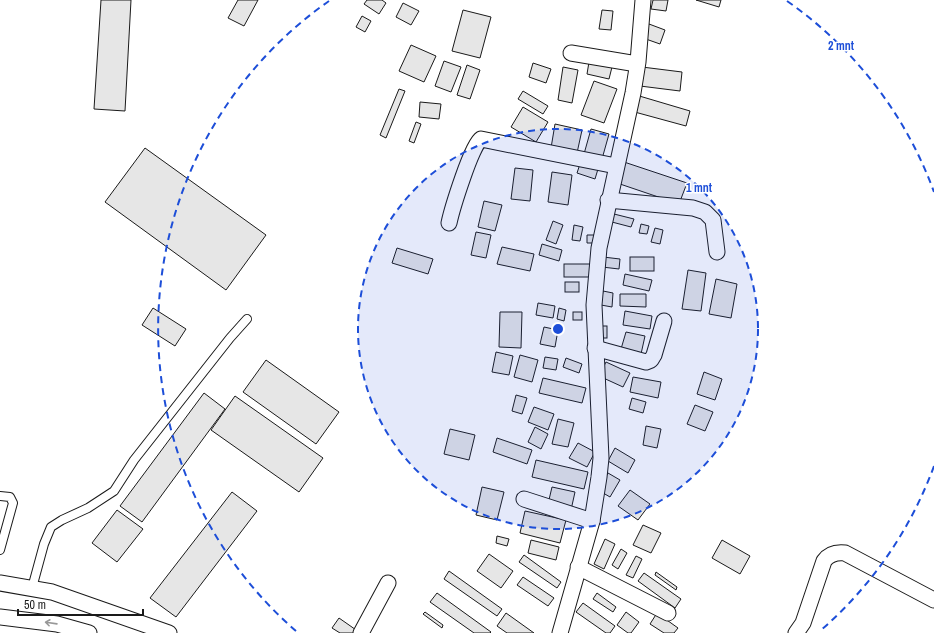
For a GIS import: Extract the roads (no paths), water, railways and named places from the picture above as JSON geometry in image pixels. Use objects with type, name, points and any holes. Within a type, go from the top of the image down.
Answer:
[{"type":"street","points":[[560,633],[592,521],[599,477],[601,458],[594,305],[599,248],[608,200],[633,93],[643,0]]},
{"type":"street","points":[[571,53],[637,64]]},
{"type":"street","points":[[449,223],[471,157],[481,139],[616,166]]},
{"type":"street","points":[[608,200],[693,208],[705,212],[712,220],[717,252]]},
{"type":"street","points":[[595,348],[646,362],[651,360],[654,355],[664,321]]},
{"type":"street","points":[[524,499],[592,521]]},
{"type":"street","points":[[800,630],[824,561],[827,557],[838,552],[845,553],[934,600]]},
{"type":"street","points":[[578,567],[668,613]]},
{"type":"street","points":[[0,583],[52,592],[169,633]]},
{"type":"street","points":[[361,633],[388,583]]},
{"type":"street","points":[[0,617],[56,624],[89,633]]},
{"type":"lane","points":[[32,588],[44,544],[51,527],[62,520],[88,508],[114,491],[134,460],[247,319]]},
{"type":"lane","points":[[0,496],[10,497],[13,503],[0,550]]}]
